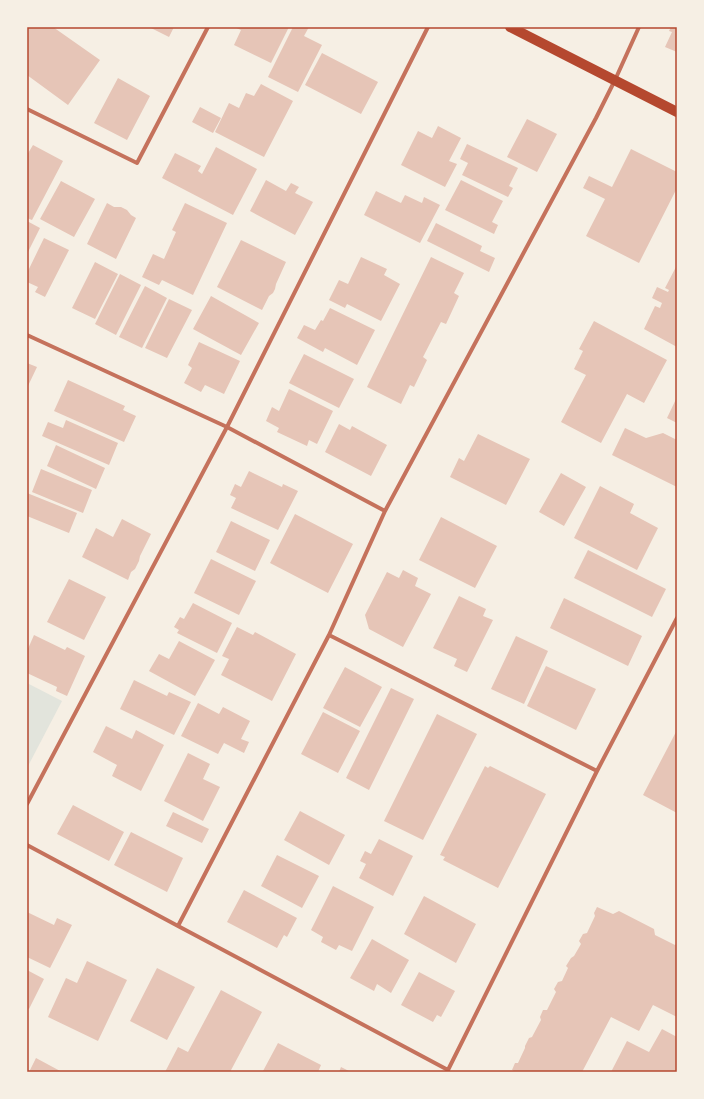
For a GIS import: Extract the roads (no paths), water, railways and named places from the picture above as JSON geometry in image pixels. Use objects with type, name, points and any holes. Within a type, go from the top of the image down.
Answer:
[{"type":"main road","points":[[510,27],[677,112]]},
{"type":"street","points":[[27,109],[137,163],[208,27]]},
{"type":"street","points":[[27,804],[227,427],[428,27]]},
{"type":"street","points":[[178,926],[329,635],[385,511],[588,132],[615,80],[639,27]]},
{"type":"street","points":[[27,335],[227,427],[385,511]]},
{"type":"street","points":[[27,845],[448,1071],[597,771],[677,618]]},
{"type":"street","points":[[329,635],[597,771]]}]
